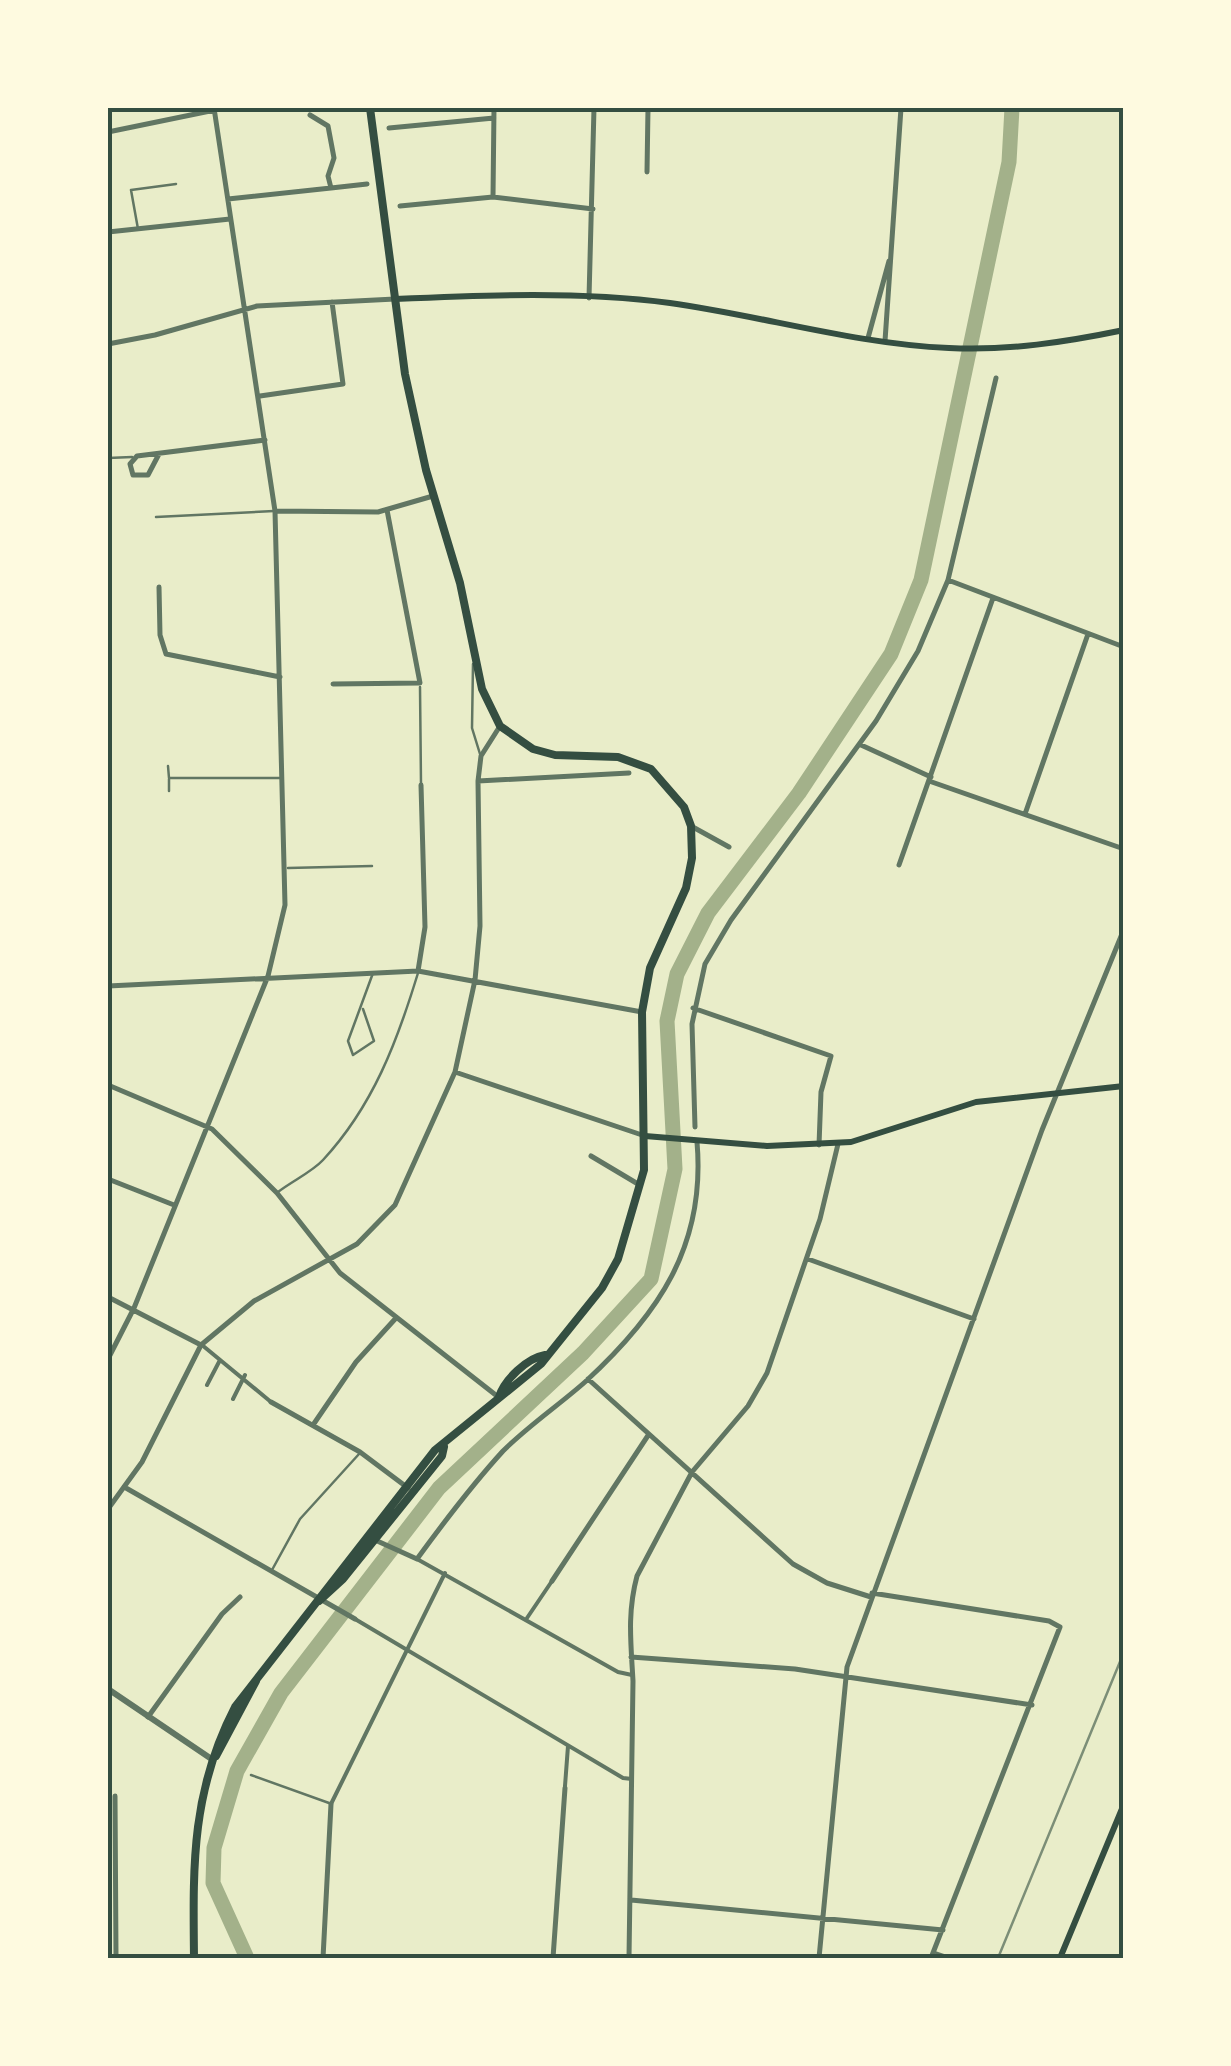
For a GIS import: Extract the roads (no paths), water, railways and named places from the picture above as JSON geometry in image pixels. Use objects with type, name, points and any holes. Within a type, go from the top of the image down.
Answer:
[{"type":"main road","points":[[194,1958],[194,1836],[213,1760],[235,1707],[374,1539],[435,1450],[444,1447],[498,1397],[513,1391],[579,1319],[618,1259],[641,1186],[645,1136],[642,1012],[650,968],[690,874],[691,826],[670,786],[641,764],[618,756],[543,752],[500,726],[473,658],[460,583],[433,496],[405,374],[374,183],[370,108]]},
{"type":"main road","points":[[395,299],[589,298],[666,302],[884,341],[950,348],[992,349],[1124,330]]},
{"type":"main road","points":[[645,1136],[697,1142],[838,1144],[981,1101],[1124,1086]]},
{"type":"main road","points":[[1060,1958],[1124,1804]]},
{"type":"street","points":[[493,197],[494,108]]},
{"type":"street","points":[[589,298],[594,108]]},
{"type":"street","points":[[647,172],[648,108]]},
{"type":"street","points":[[884,341],[901,108]]},
{"type":"street","points":[[108,132],[214,109],[275,512],[286,868],[284,904],[268,976],[134,1308],[108,1359]]},
{"type":"street","points":[[310,115],[328,126],[334,158],[328,176],[330,188]]},
{"type":"street","points":[[389,128],[494,118]]},
{"type":"street","points":[[228,200],[374,183]]},
{"type":"street","points":[[400,206],[493,197],[593,208]]},
{"type":"street","points":[[108,232],[230,218]]},
{"type":"street","points":[[868,338],[890,259]]},
{"type":"street","points":[[108,344],[156,335],[245,309],[395,299]]},
{"type":"street","points":[[260,396],[343,384],[332,302]]},
{"type":"street","points":[[695,1128],[693,1008],[717,941],[860,744],[918,651],[948,580],[996,378]]},
{"type":"street","points":[[159,454],[150,472],[141,477],[131,470],[134,458],[159,454],[266,440]]},
{"type":"street","points":[[275,512],[387,510],[433,496]]},
{"type":"street","points":[[333,684],[420,684],[387,510]]},
{"type":"street","points":[[948,580],[1124,647]]},
{"type":"street","points":[[159,587],[160,635],[166,654],[280,677]]},
{"type":"street","points":[[899,865],[993,598]]},
{"type":"street","points":[[1025,814],[1088,634]]},
{"type":"street","points":[[108,1509],[126,1488],[202,1344],[254,1301],[357,1244],[395,1205],[455,1072],[475,980],[480,926],[481,756],[500,726]]},
{"type":"street","points":[[860,744],[930,779],[1124,849]]},
{"type":"street","points":[[478,781],[629,772]]},
{"type":"street","points":[[418,970],[425,928],[421,785]]},
{"type":"street","points":[[691,826],[729,847]]},
{"type":"street","points":[[819,1958],[845,1675],[1058,1093],[1124,930]]},
{"type":"street","points":[[108,986],[418,970],[642,1012]]},
{"type":"street","points":[[693,1008],[831,1056],[821,1092],[819,1145]]},
{"type":"street","points":[[455,1072],[645,1136]]},
{"type":"street","points":[[108,1084],[206,1126],[277,1193],[340,1273],[498,1397]]},
{"type":"street","points":[[416,1559],[505,1449],[588,1379],[660,1304],[676,1271],[696,1188],[697,1142]]},
{"type":"street","points":[[629,1958],[632,1675],[628,1633],[637,1576],[692,1472],[748,1406],[767,1374],[808,1260],[838,1144]]},
{"type":"street","points":[[591,1156],[641,1186]]},
{"type":"street","points":[[108,1179],[176,1206]]},
{"type":"street","points":[[808,1260],[974,1318]]},
{"type":"street","points":[[108,1297],[202,1344],[271,1402],[360,1452],[410,1488]]},
{"type":"street","points":[[314,1426],[356,1362],[396,1318]]},
{"type":"street","points":[[207,1385],[220,1360]]},
{"type":"street","points":[[233,1399],[244,1376]]},
{"type":"street","points":[[588,1379],[794,1564],[827,1583],[872,1595],[1049,1620],[1060,1627],[932,1955]]},
{"type":"street","points":[[526,1619],[649,1434]]},
{"type":"street","points":[[126,1488],[568,1746],[632,1779]]},
{"type":"street","points":[[374,1539],[446,1574],[618,1672],[632,1675]]},
{"type":"street","points":[[323,1958],[327,1818],[331,1804],[446,1574]]},
{"type":"street","points":[[148,1718],[222,1614],[240,1597]]},
{"type":"street","points":[[631,1657],[845,1675],[1032,1705]]},
{"type":"street","points":[[108,1689],[213,1760]]},
{"type":"street","points":[[553,1958],[568,1746]]},
{"type":"street","points":[[111,1794],[116,1957]]},
{"type":"street","points":[[630,1900],[943,1930]]},
{"type":"street","points":[[108,1957],[178,1958]]},
{"type":"lane","points":[[139,230],[132,190],[176,184]]},
{"type":"lane","points":[[108,458],[134,458]]},
{"type":"lane","points":[[156,517],[275,512]]},
{"type":"lane","points":[[473,658],[472,728],[481,756]]},
{"type":"lane","points":[[420,684],[421,785]]},
{"type":"lane","points":[[168,766],[169,790]]},
{"type":"lane","points":[[169,778],[283,778]]},
{"type":"lane","points":[[286,868],[372,866]]},
{"type":"lane","points":[[277,1193],[321,1163],[379,1084],[398,1040],[418,970]]},
{"type":"lane","points":[[363,1009],[374,1041],[354,1055],[348,1045],[374,972]]},
{"type":"lane","points":[[272,1572],[300,1520],[360,1452]]},
{"type":"lane","points":[[251,1776],[331,1804]]},
{"type":"lane","points":[[932,1955],[952,1958]]},
{"type":"waterway","points":[[247,1958],[213,1883],[214,1848],[237,1771],[281,1693],[439,1488],[583,1353],[651,1279],[675,1169],[667,1021],[677,974],[708,913],[799,793],[891,654],[921,580],[1009,162],[1012,108]]},
{"type":"railway","points":[[998,1958],[1124,1652]]}]
